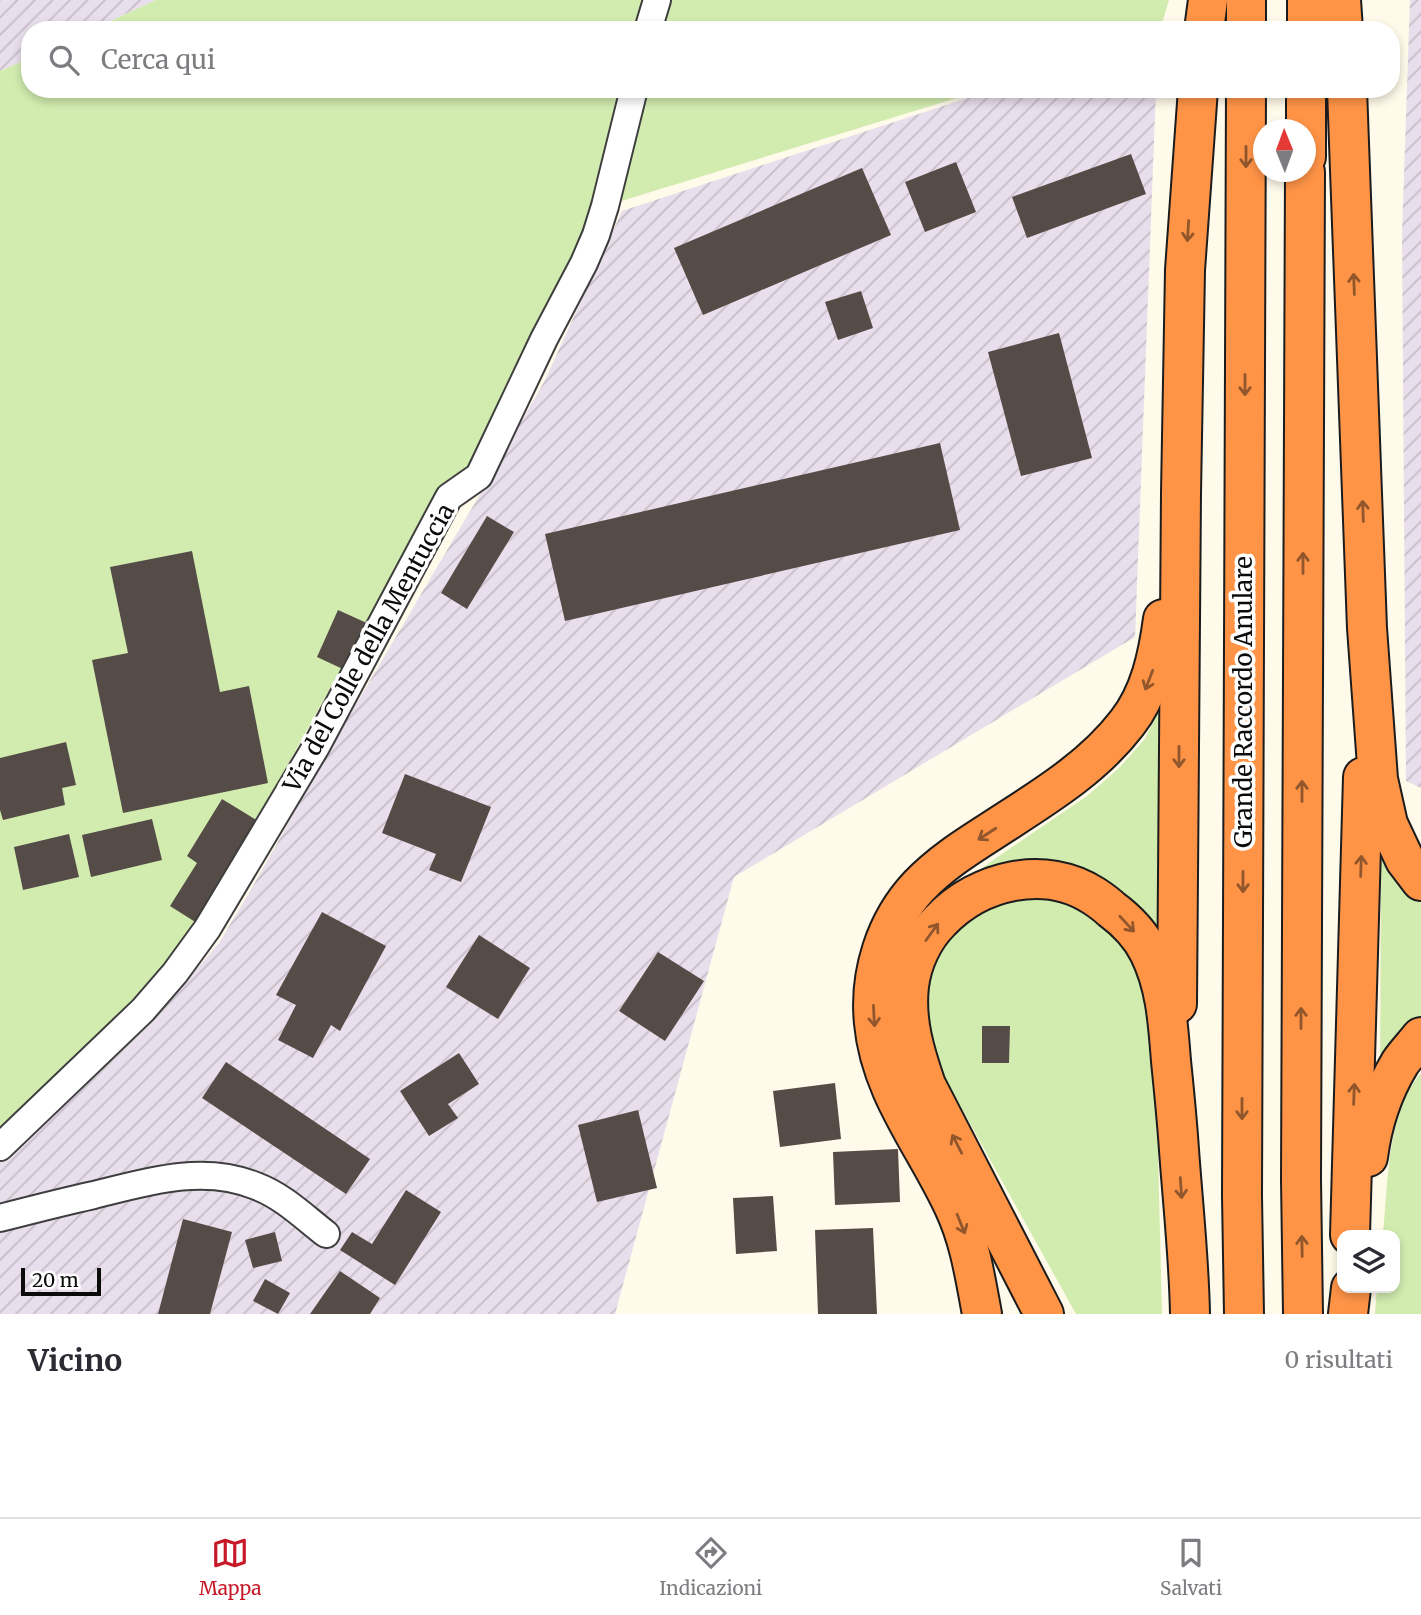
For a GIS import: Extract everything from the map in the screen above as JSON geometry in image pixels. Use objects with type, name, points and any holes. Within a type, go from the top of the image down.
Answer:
[{"type":"highway","points":[[1205,21],[1208,0]]},
{"type":"highway","points":[[1246,0],[1246,21]]},
{"type":"highway","points":[[1307,0],[1307,21]]},
{"type":"highway","points":[[1341,0],[1342,21]]},
{"type":"highway","points":[[1177,1120],[1185,270],[1197,98]]},
{"type":"highway","name":"Grande Raccordo Anulare","points":[[1244,1314],[1242,1168],[1246,98]]},
{"type":"highway","points":[[1306,98],[1306,119]]},
{"type":"highway","points":[[1347,98],[1367,628],[1378,779],[1388,824],[1405,860],[1421,881]]},
{"type":"highway","points":[[1303,1314],[1301,1138],[1305,182]]},
{"type":"highway","points":[[979,1310],[971,1252],[961,1222],[890,1087],[879,1055],[873,1007],[879,958],[889,930],[918,887],[946,862],[1078,772],[1106,747],[1134,713],[1148,683],[1160,642],[1181,493]]},
{"type":"highway","points":[[1350,1230],[1367,628]]},
{"type":"highway","points":[[1044,1314],[926,1084],[915,1055],[909,1025],[909,985],[913,967],[931,931],[965,899],[987,887],[1023,879],[1067,883],[1093,895],[1129,925],[1140,938],[1156,968],[1166,1003],[1190,1314]]},
{"type":"highway","points":[[1359,1230],[1370,1141],[1382,1103],[1401,1062],[1421,1037]]},
{"type":"highway","points":[[1348,1314],[1350,1293]]},
{"type":"street","points":[[651,21],[657,0]]},
{"type":"street","name":"Via del Colle della Mentuccia","points":[[0,1147],[156,996],[195,947],[219,911],[317,746],[450,497],[479,476],[596,235],[632,98]]},
{"type":"street","points":[[0,1218],[155,1180],[214,1176],[240,1181],[268,1191],[326,1234]]},
{"type":"shaded area","points":[[0,0],[156,0],[110,21],[21,21],[21,62],[0,71]]},
{"type":"shaded area","points":[[1410,0],[1421,0],[1421,788],[1406,781],[1402,234]]},
{"type":"shaded area","points":[[967,98],[1156,98],[1135,637],[734,877],[615,1314],[0,1314],[0,1162],[147,1026],[219,943],[545,380],[622,211]]},
{"type":"green space","points":[[156,0],[1169,0],[1163,21],[110,21]]},
{"type":"green space","points":[[21,62],[21,98],[957,98],[605,206],[469,481],[383,593],[192,937],[161,974],[0,1130],[0,71]]},
{"type":"green space","points":[[1166,683],[1167,947],[1129,902],[955,888],[1087,796],[1119,768],[1144,740],[1156,717]]},
{"type":"green space","points":[[1381,850],[1408,891],[1421,903],[1421,1021],[1380,1084]]},
{"type":"green space","points":[[1013,899],[1059,900],[1083,908],[1105,920],[1140,965],[1155,1033],[1162,1314],[1076,1314],[933,1057],[925,1003],[938,953],[955,932],[974,915]],"holes":[[[1009,1026],[1009,1062],[982,1062],[982,1027]]]},
{"type":"green space","points":[[1421,1073],[1421,1314],[1375,1314],[1377,1293],[1400,1293],[1400,1230],[1383,1230],[1393,1137],[1410,1089]]},
{"type":"building","points":[[1131,154],[1146,194],[1027,238],[1012,197]]},
{"type":"building","points":[[956,162],[976,212],[925,232],[905,182]]},
{"type":"building","points":[[862,168],[891,235],[703,315],[674,248]]},
{"type":"building","points":[[861,291],[873,328],[838,340],[825,302]]},
{"type":"building","points":[[1059,333],[1092,458],[1021,476],[988,352]]},
{"type":"building","points":[[940,443],[960,530],[565,621],[545,534]]},
{"type":"building","points":[[487,516],[514,532],[467,609],[441,593]]},
{"type":"building","points":[[192,551],[220,692],[249,686],[268,783],[123,813],[92,660],[128,653],[110,567]]},
{"type":"building","points":[[338,610],[369,624],[347,671],[317,657]]},
{"type":"building","points":[[66,742],[76,785],[62,788],[65,805],[3,820],[0,810],[0,758]]},
{"type":"building","points":[[405,774],[491,807],[461,882],[429,870],[436,854],[382,833]]},
{"type":"building","points":[[222,799],[263,824],[200,925],[170,906],[197,863],[187,856]]},
{"type":"building","points":[[152,819],[162,860],[91,877],[82,835]]},
{"type":"building","points":[[69,834],[79,877],[23,890],[14,847]]},
{"type":"building","points":[[322,912],[386,946],[340,1031],[331,1025],[313,1058],[278,1040],[296,1005],[276,995]]},
{"type":"building","points":[[479,935],[530,968],[498,1019],[446,987]]},
{"type":"building","points":[[658,952],[704,981],[665,1041],[619,1011]]},
{"type":"building","points":[[982,1026],[1010,1026],[1009,1063],[982,1063]]},
{"type":"building","points":[[459,1053],[479,1084],[448,1104],[458,1118],[429,1136],[400,1091]]},
{"type":"building","points":[[226,1062],[370,1159],[346,1194],[202,1098]]},
{"type":"building","points":[[835,1083],[841,1139],[780,1147],[773,1091]]},
{"type":"building","points":[[638,1110],[657,1188],[597,1202],[578,1125]]},
{"type":"building","points":[[898,1149],[900,1202],[835,1205],[833,1152]]},
{"type":"building","points":[[406,1190],[441,1212],[395,1285],[340,1250],[352,1232],[372,1244]]},
{"type":"building","points":[[773,1196],[777,1251],[736,1254],[733,1198]]},
{"type":"building","points":[[183,1219],[232,1232],[210,1314],[158,1314]]},
{"type":"building","points":[[873,1228],[877,1314],[818,1314],[815,1230]]},
{"type":"building","points":[[275,1232],[282,1261],[253,1268],[245,1240]]},
{"type":"building","points":[[340,1271],[380,1298],[370,1314],[310,1314]]},
{"type":"building","points":[[265,1279],[290,1293],[278,1314],[253,1301]]}]
